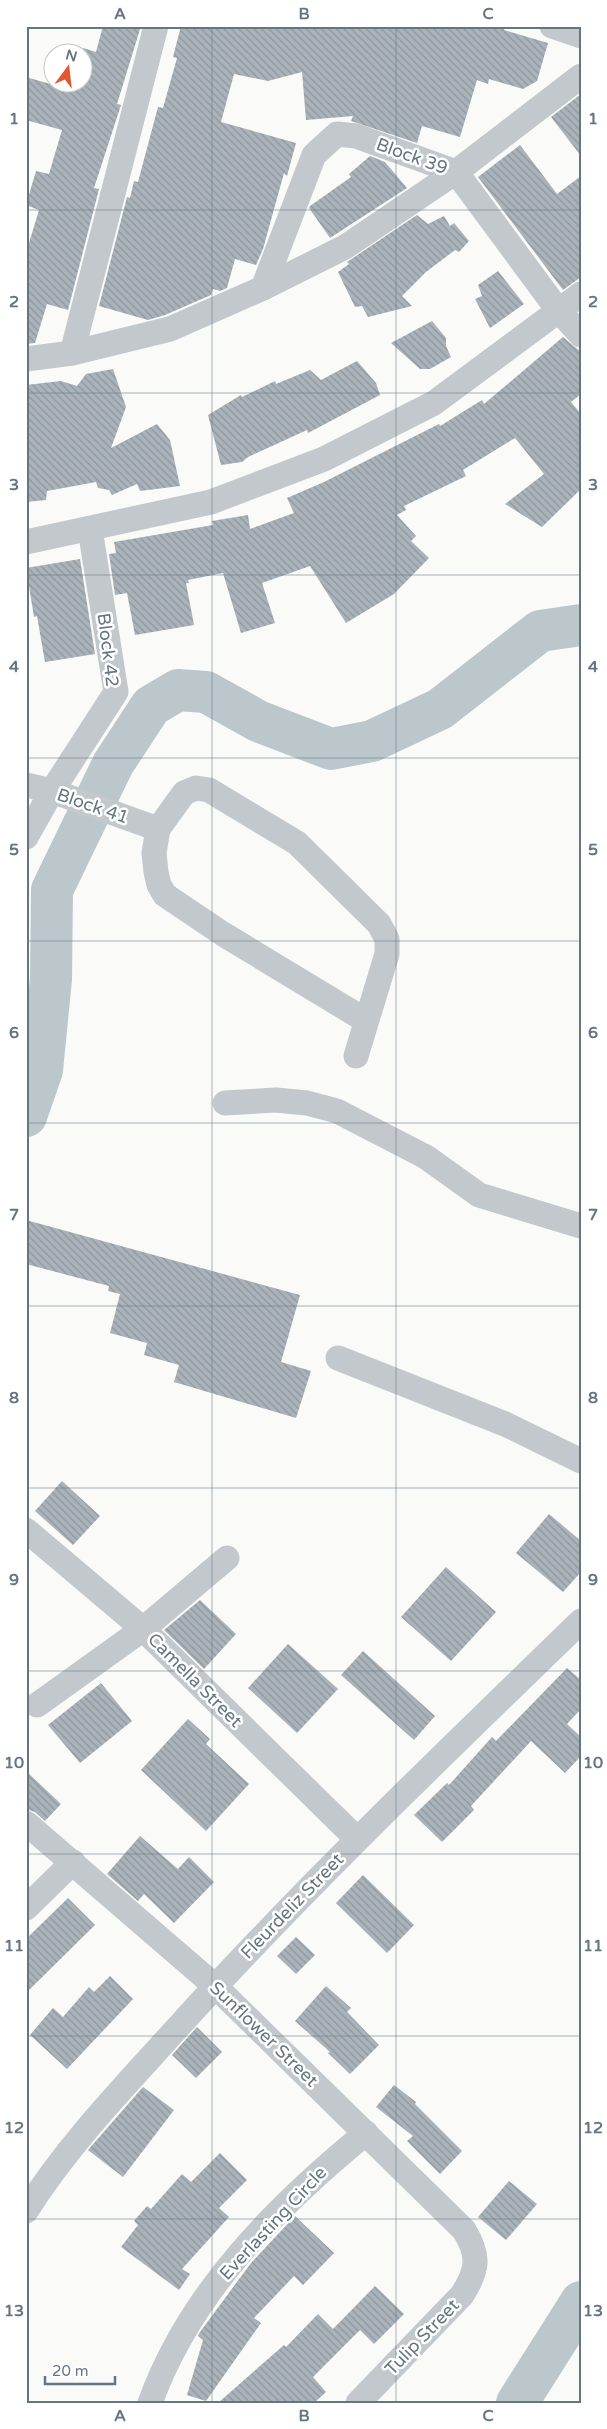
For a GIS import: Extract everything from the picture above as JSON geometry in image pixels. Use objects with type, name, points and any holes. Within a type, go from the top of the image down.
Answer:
[{"type":"street","points":[[72,353],[156,26]]},
{"type":"street","points":[[552,26],[581,36]]},
{"type":"street","points":[[26,359],[72,353],[170,329],[263,288],[345,247],[456,172],[581,76]]},
{"type":"street","name":"Block 39","points":[[263,288],[314,155],[337,134],[356,136],[456,172],[558,310],[581,335]]},
{"type":"street","points":[[26,542],[212,502],[324,459],[434,403],[581,294]]},
{"type":"street","name":"Block 42","points":[[26,837],[52,791],[116,692],[90,529]]},
{"type":"street","name":"Block 41","points":[[26,785],[52,791],[158,829]]},
{"type":"street","points":[[356,1056],[365,1020],[387,954],[387,939],[379,924],[297,844],[209,790],[196,788],[184,793],[158,829],[154,853],[156,872],[159,885],[165,895],[223,934],[365,1020]]},
{"type":"street","points":[[226,1103],[276,1100],[307,1103],[337,1111],[426,1157],[479,1194],[581,1226]]},
{"type":"street","points":[[338,1358],[505,1424],[581,1461]]},
{"type":"street","name":"Camella Street","points":[[26,1530],[143,1629],[357,1839]]},
{"type":"street","points":[[37,1705],[143,1629],[227,1558]]},
{"type":"street","name":"Fleurdeliz Street","points":[[26,2210],[96,2118],[215,1986],[357,1839],[581,1621]]},
{"type":"street","name":"Sunflower Street","points":[[26,1823],[215,1986],[366,2133],[464,2230],[474,2246],[476,2264]]},
{"type":"street","points":[[26,1908],[73,1862]]},
{"type":"street","name":"Everlasting Circle","points":[[150,2403],[184,2330],[208,2294],[239,2254],[314,2175],[366,2133]]},
{"type":"street","name":"Tulip Street","points":[[358,2403],[462,2295],[472,2280],[476,2264]]},
{"type":"building","points":[[103,26],[141,26],[117,104],[121,105],[94,188],[99,189],[68,310],[47,304],[35,343],[26,344],[26,253],[39,210],[26,205],[36,171],[49,174],[62,130],[26,120],[26,77],[42,82],[42,92],[92,92],[92,51],[96,52]]},
{"type":"building","points":[[181,26],[505,26],[504,30],[548,43],[537,81],[523,89],[489,79],[488,84],[477,80],[460,137],[422,126],[417,143],[351,121],[353,116],[306,120],[302,72],[268,81],[234,74],[221,122],[296,143],[287,176],[284,173],[263,249],[256,265],[235,259],[227,288],[220,291],[213,289],[211,295],[165,315],[148,320],[99,306],[127,197],[130,198],[134,181],[138,182],[158,107],[163,108],[177,58],[173,57]]},
{"type":"building","points":[[581,94],[581,156],[551,117]]},
{"type":"building","points":[[520,145],[557,194],[581,176],[581,277],[563,290],[478,177]]},
{"type":"building","points":[[370,156],[385,162],[407,188],[330,238],[309,208],[351,177],[349,174]]},
{"type":"building","points":[[417,215],[428,224],[444,216],[450,226],[454,223],[469,241],[459,252],[455,250],[426,272],[402,296],[412,306],[368,317],[362,306],[355,307],[338,272],[349,264],[347,262]]},
{"type":"building","points":[[498,271],[524,304],[490,328],[475,299],[482,296],[478,285]]},
{"type":"building","points":[[432,321],[446,338],[446,346],[451,357],[430,369],[420,369],[391,343]]},
{"type":"building","points":[[563,337],[581,352],[581,394],[571,402],[581,414],[581,489],[542,527],[505,504],[544,474],[515,438],[463,470],[466,476],[404,506],[406,510],[397,515],[416,536],[411,541],[429,558],[394,594],[346,623],[310,566],[262,583],[275,623],[241,633],[223,573],[188,580],[189,583],[186,583],[194,625],[135,635],[127,593],[115,595],[109,554],[116,553],[114,542],[213,525],[212,521],[248,515],[250,529],[294,513],[287,498],[324,482],[439,424],[440,426],[482,400],[484,404]]},
{"type":"building","points":[[357,361],[376,383],[380,395],[308,433],[307,430],[248,457],[242,462],[221,465],[208,415],[241,395],[242,397],[275,381],[276,384],[310,370],[321,380]]},
{"type":"building","points":[[113,369],[126,407],[111,448],[157,424],[170,440],[180,486],[140,491],[137,484],[112,495],[109,490],[98,488],[96,482],[47,491],[46,500],[26,502],[26,385],[61,381],[77,386],[86,374]]},
{"type":"building","points":[[80,559],[95,654],[45,662],[37,616],[34,617],[26,568]]},
{"type":"building","points":[[26,1220],[300,1295],[281,1362],[311,1371],[296,1418],[174,1382],[179,1365],[144,1355],[147,1343],[110,1333],[120,1294],[108,1291],[109,1286],[26,1264]]},
{"type":"building","points":[[62,1481],[100,1516],[73,1545],[35,1511]]},
{"type":"building","points":[[549,1514],[581,1541],[581,1572],[563,1592],[516,1553]]},
{"type":"building","points":[[446,1567],[496,1612],[451,1661],[401,1617]]},
{"type":"building","points":[[200,1600],[236,1634],[204,1669],[164,1630]]},
{"type":"building","points":[[288,1644],[338,1689],[297,1733],[248,1688]]},
{"type":"building","points":[[363,1651],[435,1716],[414,1740],[341,1675]]},
{"type":"building","points":[[567,1668],[581,1680],[581,1709],[567,1724],[581,1737],[581,1756],[565,1773],[531,1741],[471,1806],[474,1810],[442,1842],[414,1815],[447,1783],[449,1785],[492,1737],[496,1741]]},
{"type":"building","points":[[101,1683],[132,1721],[80,1763],[48,1725]]},
{"type":"building","points":[[188,1719],[210,1739],[206,1744],[249,1784],[206,1831],[141,1770]]},
{"type":"building","points":[[26,1771],[61,1804],[45,1821],[35,1812],[26,1809]]},
{"type":"building","points":[[140,1836],[178,1869],[189,1857],[214,1882],[174,1923],[144,1894],[138,1901],[107,1874]]},
{"type":"building","points":[[363,1875],[414,1925],[387,1953],[336,1903]]},
{"type":"building","points":[[68,1898],[95,1925],[26,1993],[26,1939]]},
{"type":"building","points":[[296,1937],[315,1955],[296,1974],[277,1956]]},
{"type":"building","points":[[110,1976],[133,1999],[67,2069],[30,2035],[53,2008],[63,2017],[89,1987],[94,1992]]},
{"type":"building","points":[[326,1986],[351,2008],[347,2012],[379,2045],[350,2074],[328,2053],[330,2052],[295,2021]]},
{"type":"building","points":[[197,2027],[222,2052],[196,2078],[172,2055]]},
{"type":"building","points":[[394,2085],[416,2102],[415,2104],[462,2151],[440,2174],[407,2141],[413,2136],[376,2107]]},
{"type":"building","points":[[143,2087],[174,2110],[123,2177],[88,2150]]},
{"type":"building","points":[[220,2153],[247,2180],[219,2208],[229,2217],[182,2269],[190,2274],[179,2290],[121,2247],[138,2225],[134,2221],[147,2206],[151,2209],[182,2174],[191,2182]]},
{"type":"building","points":[[509,2181],[537,2204],[506,2240],[478,2217]]},
{"type":"building","points":[[295,2216],[334,2253],[303,2285],[294,2276],[254,2318],[261,2323],[206,2401],[187,2395],[203,2340],[198,2336],[200,2332],[251,2263]]},
{"type":"building","points":[[375,2286],[404,2314],[374,2344],[360,2330],[313,2377],[326,2392],[314,2403],[218,2403],[284,2345],[286,2347],[318,2314],[333,2329]]},
{"type":"waterway","points":[[26,1116],[42,1070],[51,979],[52,890],[113,764],[151,706],[178,690],[206,692],[258,721],[331,749],[372,741],[440,709],[540,631],[581,625]]},
{"type":"waterway","points":[[517,2403],[581,2302]]}]
